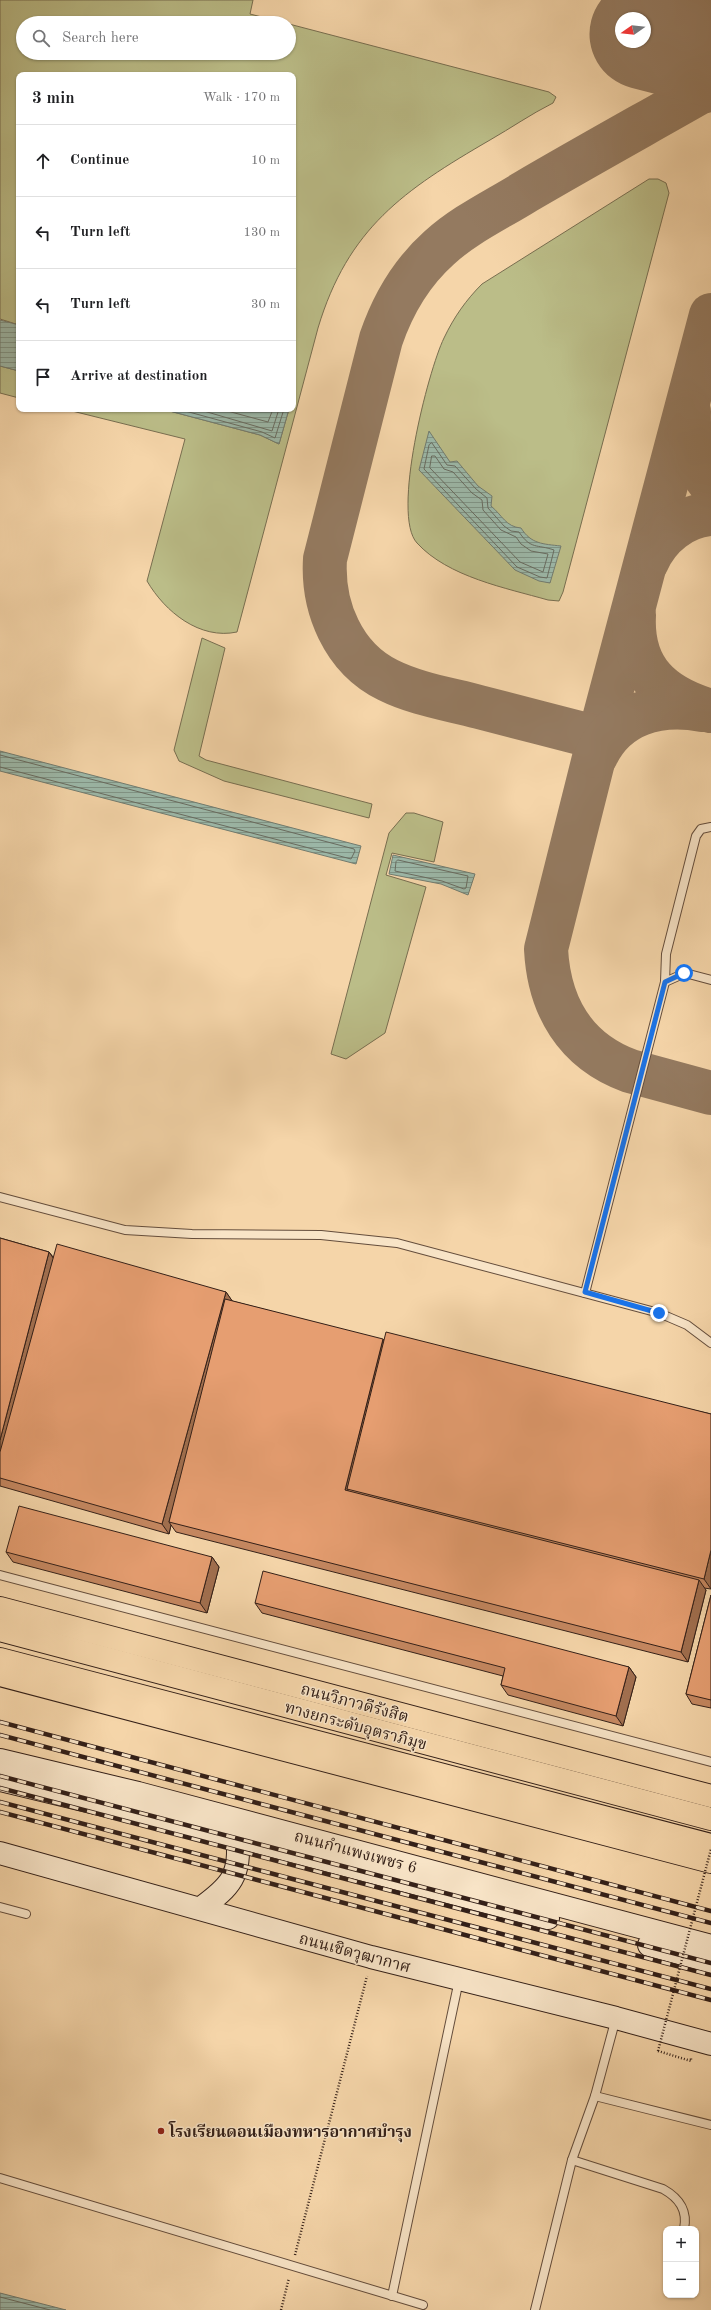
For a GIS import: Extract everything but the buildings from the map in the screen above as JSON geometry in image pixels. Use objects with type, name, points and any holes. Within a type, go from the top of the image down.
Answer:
[{"type":"highway","name":"ถนนวิภาวดีรังสิต","points":[[0,1608],[711,1796]]},
{"type":"highway","name":"ทางยกระดับอุตราภิมุข","points":[[0,1630],[711,1819]]},
{"type":"highway","name":"ทางยกระดับอุตราภิมุข","points":[[0,1658],[711,1845]]},
{"type":"highway","points":[[0,1675],[711,1862]]},
{"type":"main road","name":"ถนนกำแพงเพชร 6","points":[[0,1760],[138,1793],[711,1946]]},
{"type":"main road","name":"ถนนกำแพงเพชร 6","points":[[0,1780],[237,1837],[711,1962]]},
{"type":"main road","points":[[201,1908],[222,1893],[234,1879],[240,1856],[237,1837]]},
{"type":"main road","name":"ถนนเชิดวุฒากาศ","points":[[0,1853],[460,1980],[614,2027],[711,2044]]},
{"type":"lane","points":[[585,1292],[665,982],[666,954],[696,836],[701,829],[711,827]]},
{"type":"lane","points":[[665,982],[684,973],[711,980]]},
{"type":"lane","points":[[0,1198],[125,1230],[192,1234],[321,1235],[397,1243],[585,1292],[674,1318],[711,1343]]},
{"type":"lane","points":[[0,1575],[711,1762]]},
{"type":"lane","points":[[0,1907],[26,1914]]},
{"type":"lane","points":[[392,2296],[460,1980]]},
{"type":"lane","points":[[535,2310],[572,2160],[595,2096],[614,2027]]},
{"type":"lane","points":[[595,2096],[711,2125]]},
{"type":"lane","points":[[572,2160],[663,2189],[676,2196],[682,2204],[684,2226]]},
{"type":"lane","points":[[0,2178],[423,2305]]},
{"type":"path","points":[[691,2061],[658,2051],[711,1849]]},
{"type":"path","points":[[281,2310],[356,2014],[367,1978]]},
{"type":"green space","points":[[0,0],[253,0],[250,14],[258,16],[16,16],[16,60],[296,60],[296,26],[549,92],[556,97],[553,103],[431,176],[383,215],[363,238],[345,263],[330,293],[318,328],[296,411],[296,72],[16,72],[16,324],[0,319]]},
{"type":"green space","points":[[649,179],[658,179],[666,183],[669,193],[563,592],[559,601],[548,600],[496,586],[461,573],[445,565],[430,555],[417,543],[410,528],[408,504],[410,475],[415,442],[429,380],[444,338],[461,309],[482,284]]},
{"type":"green space","points":[[0,366],[16,370],[16,397],[0,393]]},
{"type":"green space","points":[[76,412],[173,412],[260,435],[279,444],[288,412],[296,412],[237,632],[210,632],[197,628],[174,613],[163,603],[147,581],[185,439]]},
{"type":"green space","points":[[202,638],[225,648],[199,756],[206,760],[372,804],[369,818],[224,781],[179,761],[174,750]]},
{"type":"green space","points":[[406,813],[414,813],[443,822],[434,862],[392,853],[386,875],[426,887],[385,1033],[346,1059],[331,1054],[389,833]]},
{"type":"water","points":[[0,320],[16,324],[16,370],[0,366]]},
{"type":"water","points":[[173,412],[288,412],[279,444],[260,435]]},
{"type":"water","points":[[429,431],[450,462],[457,461],[478,486],[492,496],[491,506],[508,523],[521,528],[533,540],[549,545],[561,546],[550,583],[539,581],[515,570],[419,470]]},
{"type":"water","points":[[0,751],[361,846],[356,864],[0,771]]},
{"type":"water","points":[[393,855],[475,874],[468,895],[441,884],[389,874]]},
{"type":"water","points":[[0,2293],[66,2310],[0,2310]]},
{"type":"taxiway","points":[[599,738],[421,693],[388,680],[372,670],[359,659],[338,629],[327,595],[325,559],[381,339],[397,301],[420,268],[439,248],[480,218],[699,93],[711,89]]},
{"type":"taxiway","points":[[711,315],[599,738],[546,949],[548,970],[559,1007],[568,1024],[580,1039],[594,1052],[630,1071],[711,1093]]},
{"type":"taxiway","points":[[689,412],[691,441],[697,460],[705,477],[711,485]]},
{"type":"taxiway","points":[[647,562],[658,544],[673,529],[681,523],[691,519],[711,514]]},
{"type":"taxiway","points":[[634,615],[634,634],[638,651],[644,666],[653,678],[664,689],[678,698],[711,711]]},
{"type":"taxiway","points":[[596,756],[605,741],[615,730],[627,720],[640,714],[671,708],[703,710]]},
{"type":"runway","points":[[651,36],[711,51]]},
{"type":"railway","points":[[0,1722],[711,1911]]},
{"type":"railway","points":[[0,1735],[711,1923]]},
{"type":"railway","points":[[0,1776],[711,1963]]},
{"type":"railway","points":[[0,1788],[711,1975]]},
{"type":"railway","points":[[0,1802],[711,1989]]},
{"type":"railway","points":[[0,1812],[711,2000]]},
{"type":"place","name":"โรงเรียนดอนเมืองทหารอากาศบำรุง","points":[[161,2131]]},
{"type":"route","points":[[659,1313],[585,1292],[665,982],[684,973]]}]
